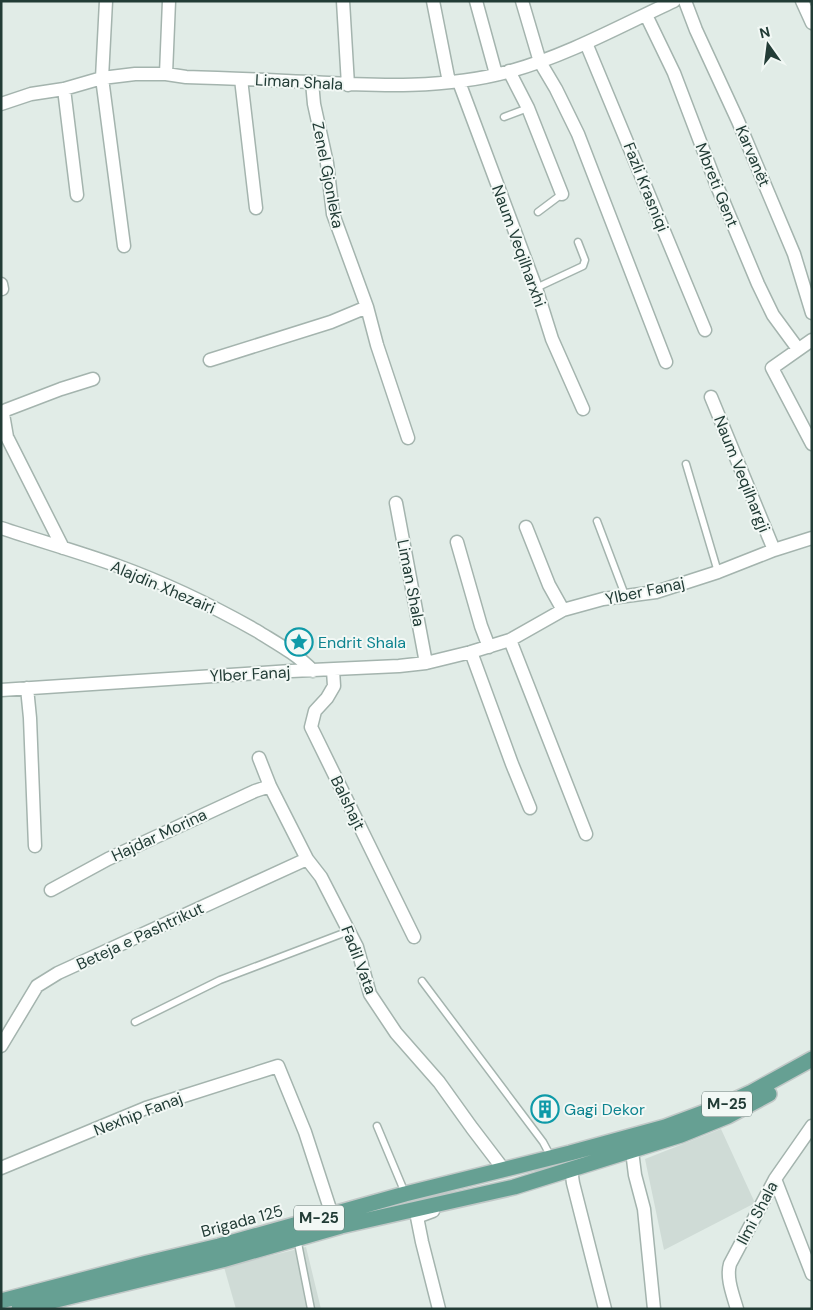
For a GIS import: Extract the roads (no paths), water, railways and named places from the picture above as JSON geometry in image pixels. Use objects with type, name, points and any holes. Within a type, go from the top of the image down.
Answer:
[{"type":"main road","name":"M-25","points":[[638,1145],[665,1127],[724,1105],[812,1059]]},
{"type":"main road","name":"M-25","points":[[638,1145],[728,1116],[812,1071]]},
{"type":"main road","name":"Brigada 125","points":[[19,1309],[42,1306],[222,1260],[332,1215],[405,1194],[552,1158],[638,1145]]},
{"type":"main road","name":"Brigada 125","points":[[1,1301],[147,1262],[219,1246],[295,1231],[340,1226],[514,1187],[615,1155],[638,1145]]},
{"type":"street","points":[[106,1],[102,78],[124,246]]},
{"type":"street","points":[[166,74],[169,1]]},
{"type":"street","points":[[343,1],[348,85]]},
{"type":"street","name":"Naum Veqilharxhi","points":[[433,1],[454,82],[536,288],[552,339],[583,409]]},
{"type":"street","points":[[476,1],[503,73],[528,108],[562,194]]},
{"type":"street","points":[[522,1],[540,62],[556,89],[578,134],[666,362]]},
{"type":"street","name":"Karvanët","points":[[685,1],[794,254],[812,313]]},
{"type":"street","points":[[802,1],[812,24]]},
{"type":"street","name":"Liman Shala","points":[[1,104],[31,94],[64,89],[102,78],[135,74],[166,74],[186,77],[348,85],[454,82],[503,73],[540,62],[646,15],[666,3]]},
{"type":"street","name":"Mbreti Gent","points":[[646,15],[674,73],[717,186],[758,284],[773,315],[798,350]]},
{"type":"street","name":"Fazli Krasniqi","points":[[586,43],[705,330]]},
{"type":"street","points":[[241,79],[256,208]]},
{"type":"street","name":"Zenel Gjonleka","points":[[312,82],[314,104],[327,163],[333,214],[367,307],[377,345],[408,438]]},
{"type":"street","points":[[64,89],[77,195]]},
{"type":"street","points":[[210,360],[331,322],[367,307]]},
{"type":"street","points":[[812,340],[772,368],[812,444]]},
{"type":"street","points":[[63,548],[7,437],[3,414],[6,410],[93,379]]},
{"type":"street","name":"Naum Veqilhargji","points":[[711,397],[774,550]]},
{"type":"street","name":"Liman Shala","points":[[396,503],[426,663]]},
{"type":"street","points":[[526,527],[549,585],[563,610]]},
{"type":"street","name":"Alajdin Xhezairi","points":[[1,528],[119,566],[177,591],[228,615],[299,657],[312,670]]},
{"type":"street","name":"Ylber Fanaj","points":[[1,690],[426,663],[510,640],[563,610],[625,596],[656,592],[812,538]]},
{"type":"street","points":[[457,542],[481,626],[489,647]]},
{"type":"street","points":[[510,640],[586,834]]},
{"type":"street","points":[[471,652],[530,808]]},
{"type":"street","name":"Balshajt","points":[[333,670],[334,686],[328,698],[315,710],[311,727],[414,937]]},
{"type":"street","points":[[28,688],[35,846]]},
{"type":"street","name":"Fadil Vata","points":[[259,758],[270,786],[307,859],[321,877],[357,947],[370,994],[396,1033],[439,1082],[504,1170]]},
{"type":"street","name":"Hajdar Morina","points":[[51,890],[108,858],[255,791],[270,786]]},
{"type":"street","name":"Beteja e Pashtrikut","points":[[1,1046],[38,986],[58,973],[307,859]]},
{"type":"street","name":"Nexhip Fanaj","points":[[1,1168],[146,1108],[278,1066],[305,1132],[332,1215]]},
{"type":"street","name":"Ilmi Shala","points":[[737,1309],[728,1269],[774,1178],[812,1126]]},
{"type":"street","points":[[638,1145],[636,1175],[644,1208],[654,1309]]},
{"type":"street","points":[[571,1169],[605,1309]]},
{"type":"street","points":[[774,1178],[812,1274]]},
{"type":"street","points":[[437,1308],[417,1217],[477,1195]]},
{"type":"lane","points":[[504,117],[528,108]]},
{"type":"lane","points":[[538,212],[562,194]]},
{"type":"lane","points":[[536,288],[583,266],[585,260],[578,242]]},
{"type":"lane","points":[[686,464],[718,572]]},
{"type":"lane","points":[[597,521],[625,596]]},
{"type":"lane","points":[[135,1022],[220,980],[349,931]]},
{"type":"lane","points":[[422,981],[543,1142],[552,1158]]},
{"type":"lane","points":[[377,1126],[405,1194]]},
{"type":"lane","points":[[295,1231],[311,1309]]},
{"type":"place","name":"Endrit Shala","points":[[299,642]]},
{"type":"place","name":"Gagi Dekor","points":[[545,1109]]}]
